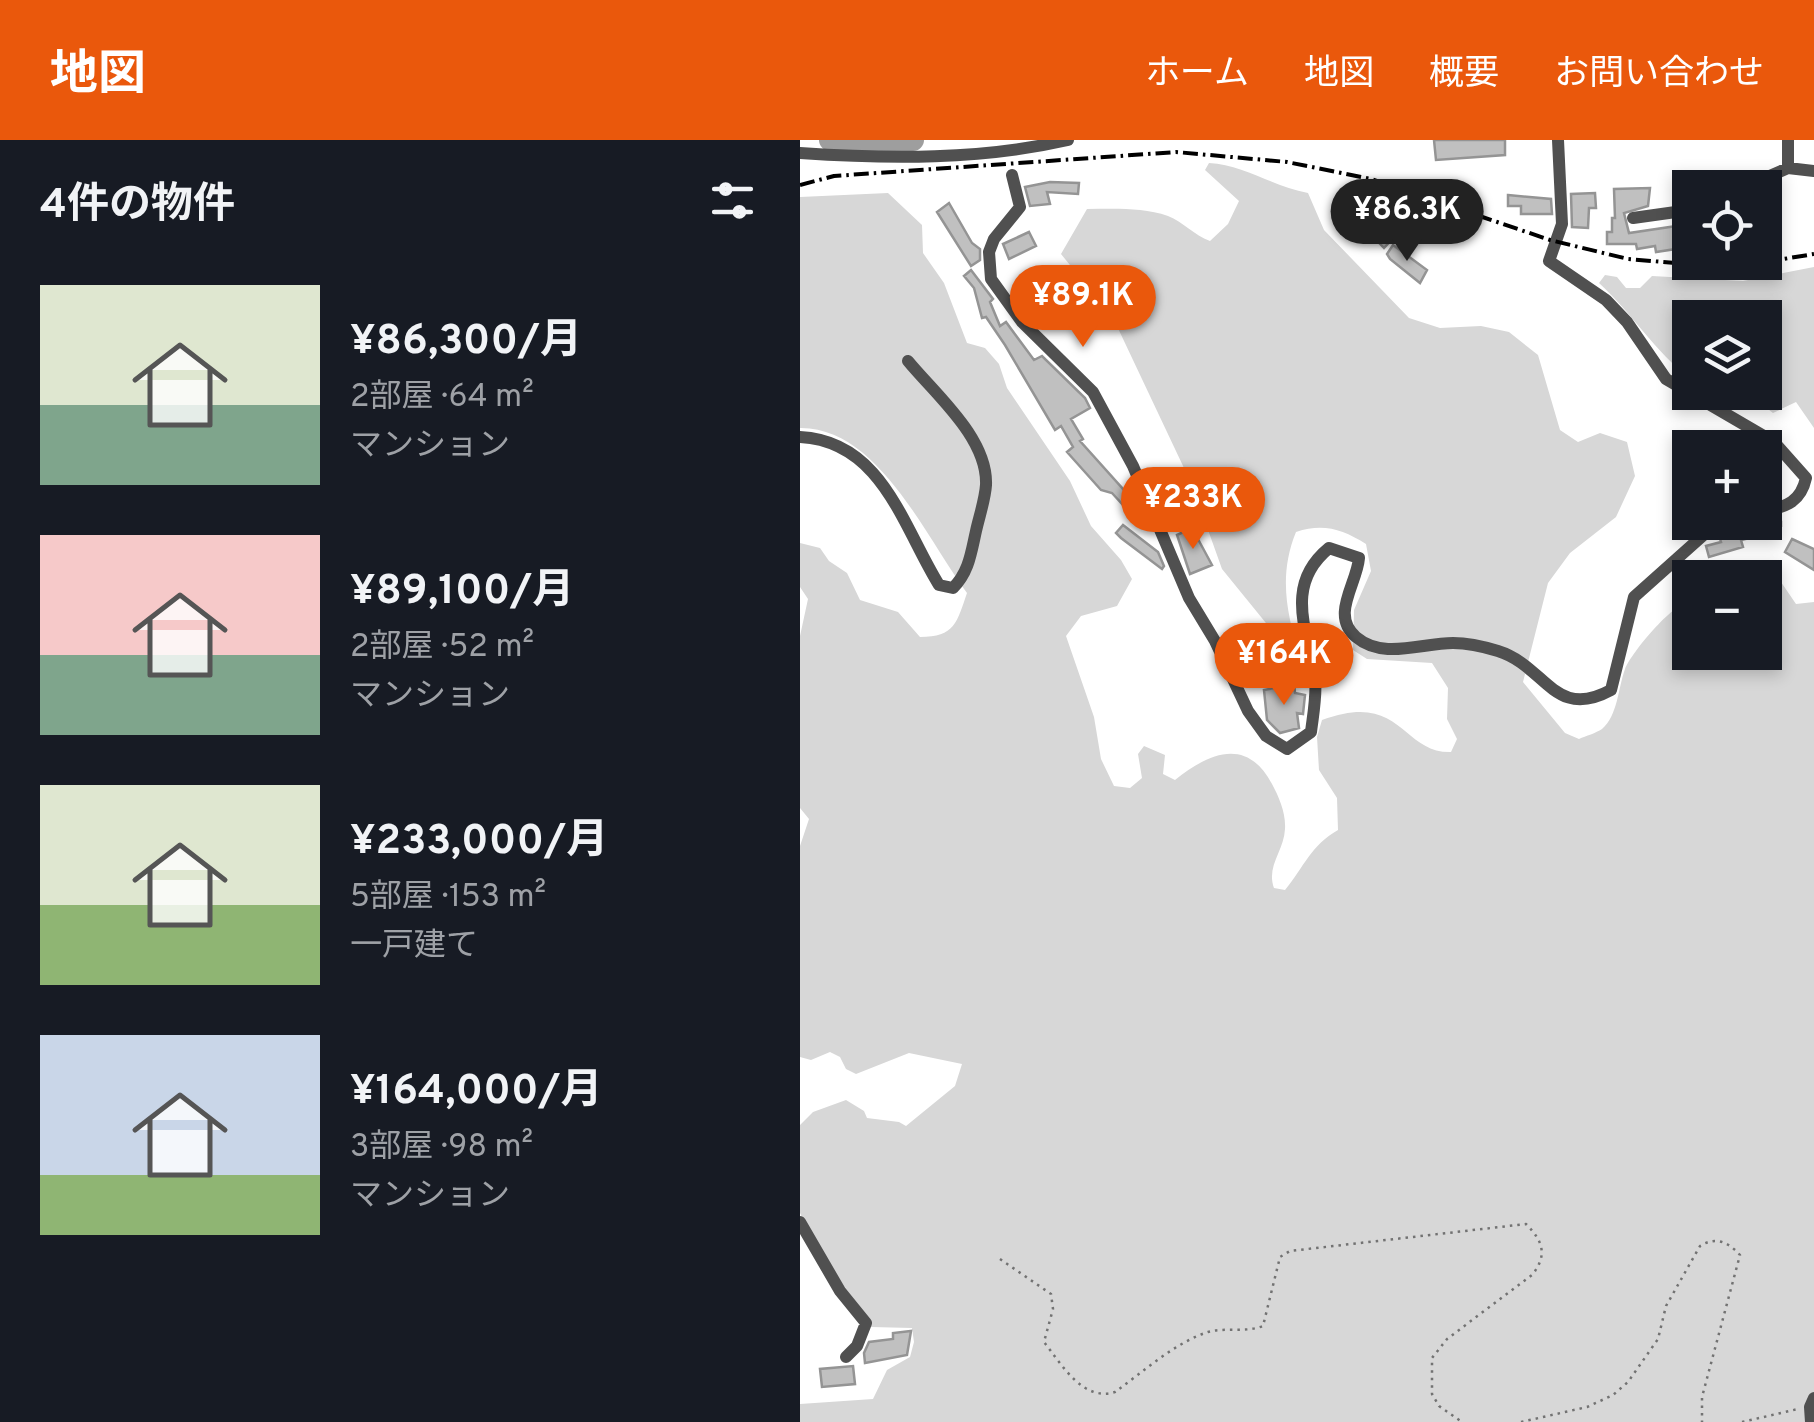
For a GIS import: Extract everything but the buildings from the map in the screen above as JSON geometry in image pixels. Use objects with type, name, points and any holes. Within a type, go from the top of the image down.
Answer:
[{"type":"street","points":[[800,153],[855,158],[914,157],[1005,152],[1068,140]]},
{"type":"street","points":[[1558,140],[1562,224],[1549,260],[1606,300],[1666,379],[1753,430]]},
{"type":"street","points":[[1788,140],[1788,168]]},
{"type":"street","points":[[1782,171],[1814,171]]},
{"type":"street","points":[[1012,175],[1020,207],[994,239],[989,252],[991,279],[1022,322],[1093,392],[1133,466],[1189,598],[1215,641],[1248,711],[1266,736],[1288,749],[1311,732],[1316,683],[1302,601],[1312,562],[1329,548],[1358,558],[1344,610],[1347,627],[1357,638],[1378,648],[1454,643],[1502,652],[1571,701],[1593,700],[1612,690],[1634,597],[1698,540]]},
{"type":"street","points":[[1633,218],[1672,213]]},
{"type":"street","points":[[800,437],[833,442],[849,450],[899,505],[939,585],[954,588],[966,576],[973,547],[986,485],[983,461],[968,434],[908,361]]},
{"type":"street","points":[[1782,450],[1806,478],[1804,491],[1796,501],[1782,506]]},
{"type":"street","points":[[800,1222],[840,1291],[866,1323],[857,1346],[846,1357]]},
{"type":"street","points":[[1810,1422],[1812,1403]]},
{"type":"path","points":[[1000,1259],[1051,1294],[1053,1309],[1044,1342],[1087,1392],[1102,1396],[1115,1392],[1190,1340],[1212,1331],[1263,1326],[1280,1257],[1290,1251],[1526,1224],[1544,1252],[1542,1263],[1532,1275],[1447,1340],[1432,1358],[1432,1394],[1439,1406],[1462,1422]]},
{"type":"path","points":[[1521,1422],[1587,1406],[1612,1395],[1628,1382],[1658,1339],[1666,1306],[1700,1246],[1709,1240],[1722,1240],[1740,1255],[1702,1396],[1702,1422]]},
{"type":"path","points":[[1742,1422],[1812,1403]]},
{"type":"shaded area","points":[[1209,163],[1234,168],[1308,193],[1324,230],[1409,318],[1440,328],[1481,326],[1509,332],[1538,355],[1560,430],[1578,442],[1600,433],[1627,442],[1635,476],[1616,517],[1570,553],[1548,583],[1523,682],[1565,733],[1579,739],[1602,729],[1614,709],[1629,661],[1672,611],[1672,670],[1782,670],[1782,583],[1796,604],[1814,602],[1814,1422],[800,1422],[800,1404],[873,1399],[887,1370],[910,1357],[914,1342],[912,1328],[871,1327],[815,1246],[800,1213],[800,1125],[813,1112],[846,1100],[864,1111],[867,1118],[906,1126],[955,1086],[962,1064],[909,1053],[856,1074],[830,1052],[811,1060],[800,1057],[800,846],[809,819],[800,808],[800,636],[808,599],[800,587],[800,543],[820,548],[829,561],[847,573],[860,600],[898,612],[920,637],[948,631],[967,593],[917,516],[876,465],[853,446],[828,433],[800,428],[800,197],[888,193],[922,225],[923,253],[944,283],[967,343],[985,348],[999,364],[1007,388],[1070,481],[1091,526],[1132,579],[1117,606],[1081,616],[1066,636],[1094,717],[1101,759],[1114,786],[1130,788],[1142,778],[1138,754],[1144,746],[1165,755],[1163,774],[1175,780],[1214,757],[1240,755],[1251,760],[1272,784],[1283,811],[1284,837],[1272,880],[1274,888],[1285,890],[1314,850],[1338,830],[1337,798],[1319,770],[1317,737],[1322,720],[1369,712],[1385,717],[1434,750],[1451,752],[1457,739],[1447,719],[1448,688],[1432,663],[1367,659],[1353,650],[1354,610],[1371,571],[1366,544],[1349,535],[1324,528],[1296,532],[1287,564],[1286,595],[1300,658],[1295,666],[1286,664],[1270,628],[1222,569],[1192,485],[1099,288],[1078,275],[1061,254],[1087,209],[1158,213],[1210,241],[1228,224],[1239,201],[1205,170]]},
{"type":"shaded area","points":[[1814,267],[1814,428],[1796,402],[1782,409],[1782,300],[1672,300],[1672,362],[1599,283],[1605,275],[1617,277],[1626,288],[1640,288],[1652,276],[1743,281],[1782,280],[1782,273]]},
{"type":"waterway","points":[[830,140],[913,140]]},
{"type":"railway","points":[[800,185],[834,176],[1176,152],[1287,162],[1371,179],[1550,240],[1628,259],[1672,263]]},
{"type":"railway","points":[[1782,259],[1814,254]]}]
